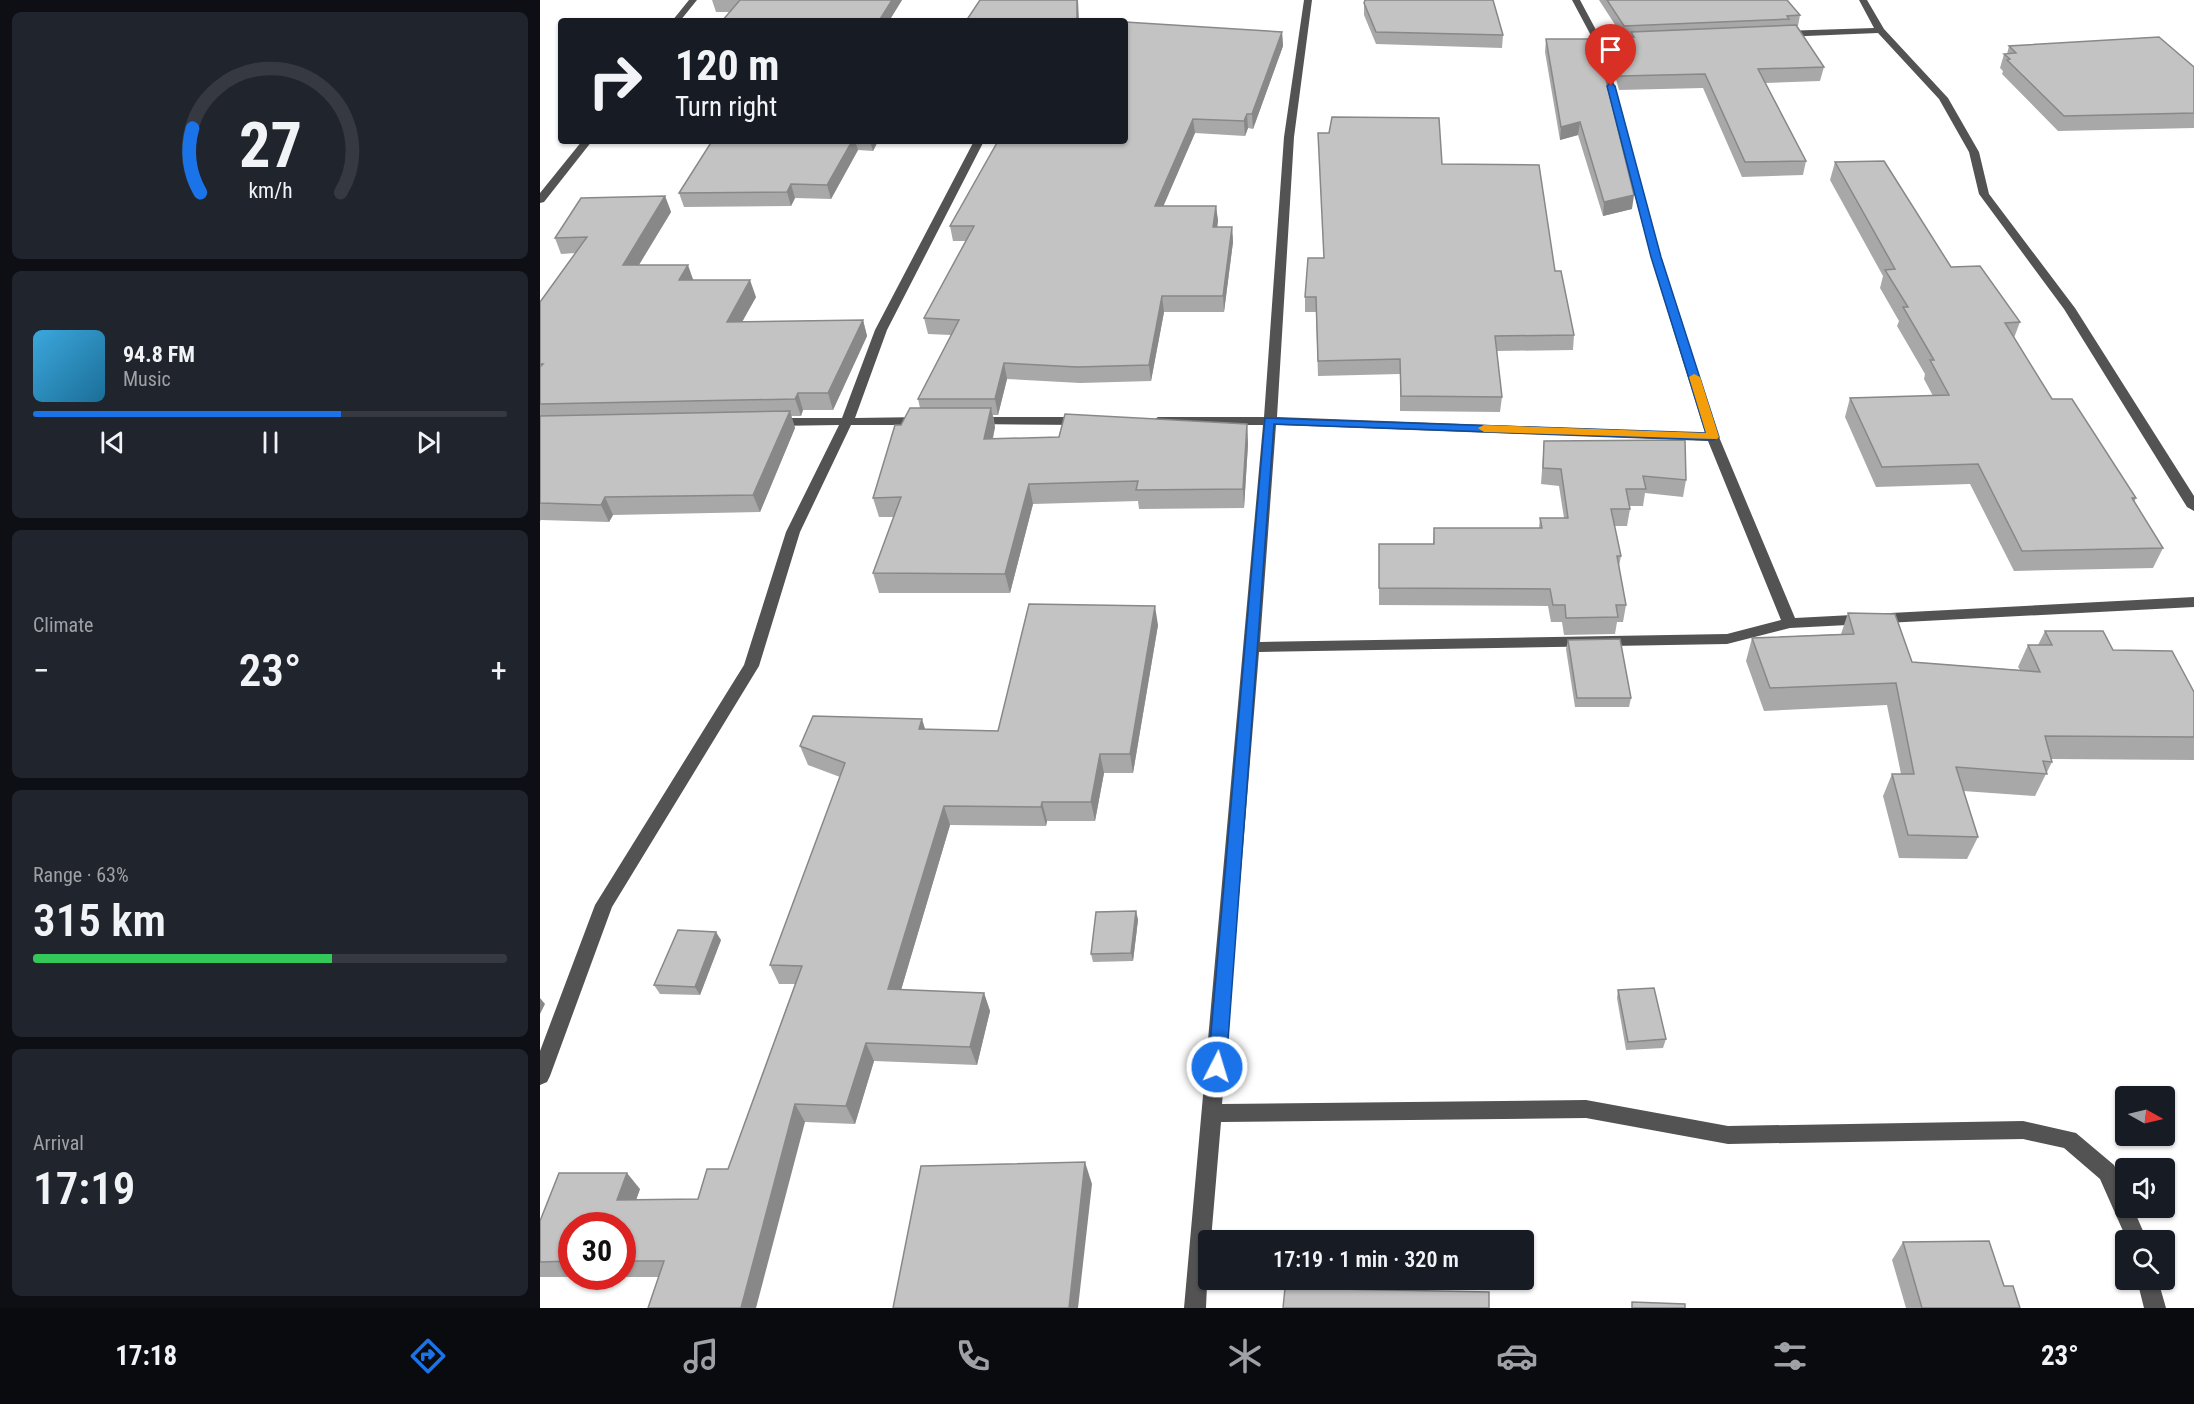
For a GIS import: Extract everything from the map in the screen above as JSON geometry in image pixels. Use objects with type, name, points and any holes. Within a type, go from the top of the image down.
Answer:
[{"type":"street","points":[[678,18],[693,0]]},
{"type":"street","points":[[1195,1308],[1252,647],[1279,310],[1289,137],[1308,0]]},
{"type":"street","points":[[1576,0],[1605,43],[1656,257],[1713,437],[1790,623]]},
{"type":"street","points":[[1863,0],[1880,30],[1943,98],[1974,152],[1984,194],[2069,308],[2194,507]]},
{"type":"street","points":[[1775,34],[1880,30]]},
{"type":"street","points":[[540,200],[584,144]]},
{"type":"street","points":[[540,1076],[604,905],[751,666],[793,532],[847,421],[881,330],[978,144]]},
{"type":"street","points":[[764,423],[941,421]]},
{"type":"street","points":[[964,421],[1093,421]]},
{"type":"street","points":[[1140,421],[1269,421],[1713,437]]},
{"type":"street","points":[[1252,647],[1727,639],[1790,623],[2194,602]]},
{"type":"street","points":[[1213,1113],[1586,1109],[1728,1135],[2023,1130],[2069,1140],[2108,1172],[2133,1230]]},
{"type":"street","points":[[2150,1290],[2155,1308]]},
{"type":"building","points":[[740,0],[892,0],[881,18],[725,18]]},
{"type":"building","points":[[980,0],[1077,0],[1077,18],[968,18]]},
{"type":"building","points":[[1365,0],[1493,0],[1503,35],[1376,32],[1364,3]]},
{"type":"building","points":[[1607,0],[1787,0],[1800,15],[1787,16],[1789,19],[1624,26]]},
{"type":"building","points":[[1128,22],[1282,32],[1252,114],[1247,114],[1244,121],[1193,119],[1155,206],[1216,206],[1213,227],[1232,227],[1223,296],[1162,296],[1149,365],[1077,367],[1004,363],[995,399],[918,399],[959,320],[924,318],[974,226],[950,226],[996,144],[1128,144]]},
{"type":"building","points":[[1796,25],[1824,67],[1758,69],[1806,161],[1745,162],[1705,74],[1620,76],[1610,38],[1634,37],[1631,32]]},
{"type":"building","points":[[2159,37],[2194,67],[2194,113],[2064,116],[2007,60],[2010,59],[2004,54],[2016,53],[2009,46]]},
{"type":"building","points":[[1546,39],[1596,39],[1634,195],[1604,202],[1580,122],[1561,127]]},
{"type":"building","points":[[1332,117],[1439,118],[1442,164],[1539,165],[1555,271],[1561,271],[1574,335],[1495,336],[1502,397],[1401,396],[1400,359],[1318,361],[1316,297],[1305,297],[1308,258],[1324,258],[1318,133],[1329,133]]},
{"type":"building","points":[[710,144],[850,144],[827,185],[791,184],[787,192],[679,193]]},
{"type":"building","points":[[1884,161],[1951,267],[1980,266],[2020,322],[2005,323],[2052,399],[2072,399],[2136,498],[2132,498],[2163,548],[2022,551],[1978,464],[1882,467],[1850,398],[1949,395],[1930,360],[1934,360],[1903,307],[1908,307],[1885,270],[1895,269],[1835,162]]},
{"type":"building","points":[[665,196],[623,265],[688,265],[679,280],[750,280],[727,322],[863,320],[828,393],[798,393],[795,399],[540,404],[540,367],[543,364],[540,364],[540,302],[587,237],[555,238],[581,198]]},
{"type":"building","points":[[910,408],[991,408],[984,439],[1059,437],[1065,414],[1247,424],[1243,489],[1136,490],[1138,481],[1029,484],[1005,574],[873,573],[901,497],[873,498],[895,425],[901,425]]},
{"type":"building","points":[[790,411],[753,495],[605,497],[601,505],[540,503],[540,416]]},
{"type":"building","points":[[1685,440],[1686,480],[1643,476],[1646,489],[1626,489],[1630,509],[1611,509],[1621,556],[1617,556],[1626,605],[1616,605],[1618,617],[1566,618],[1565,605],[1553,605],[1550,589],[1379,588],[1379,544],[1434,544],[1434,528],[1542,528],[1540,518],[1568,518],[1561,469],[1543,468],[1544,441]]},
{"type":"building","points":[[1029,604],[1155,606],[1130,754],[1100,754],[1091,802],[1042,802],[1041,807],[944,806],[888,989],[984,993],[970,1047],[866,1043],[846,1106],[795,1104],[741,1308],[648,1308],[664,1261],[636,1261],[636,1212],[558,1212],[558,1261],[540,1262],[540,1221],[559,1173],[627,1173],[617,1200],[698,1199],[707,1169],[728,1169],[802,966],[770,965],[845,763],[800,746],[813,716],[922,719],[919,729],[998,731]]},
{"type":"building","points":[[1848,613],[1895,614],[1912,662],[2040,672],[2028,645],[2052,645],[2045,631],[2103,631],[2113,650],[2172,651],[2194,692],[2194,737],[2045,736],[2052,762],[2043,761],[2047,774],[1956,767],[1978,837],[1908,835],[1892,774],[1914,774],[1896,683],[1770,688],[1752,638],[1854,634]]},
{"type":"building","points":[[1620,639],[1631,698],[1577,698],[1568,640]]},
{"type":"building","points":[[1136,911],[1131,953],[1091,954],[1096,912]]},
{"type":"building","points":[[678,930],[716,932],[695,987],[654,985]]},
{"type":"building","points":[[1654,988],[1666,1039],[1628,1042],[1618,990]]},
{"type":"building","points":[[1085,1162],[1069,1308],[893,1308],[921,1166]]},
{"type":"building","points":[[1989,1241],[2004,1286],[2013,1286],[2020,1308],[1922,1308],[1903,1242]]},
{"type":"building","points":[[1285,1290],[1489,1292],[1489,1308],[1283,1308]]},
{"type":"building","points":[[1632,1302],[1685,1304],[1685,1308],[1632,1308]]},
{"type":"slow traffic","points":[[1484,428],[1713,437],[1694,377]]},
{"type":"route","points":[[1217,1067],[1269,421],[1713,437],[1656,257],[1611,86]]}]
